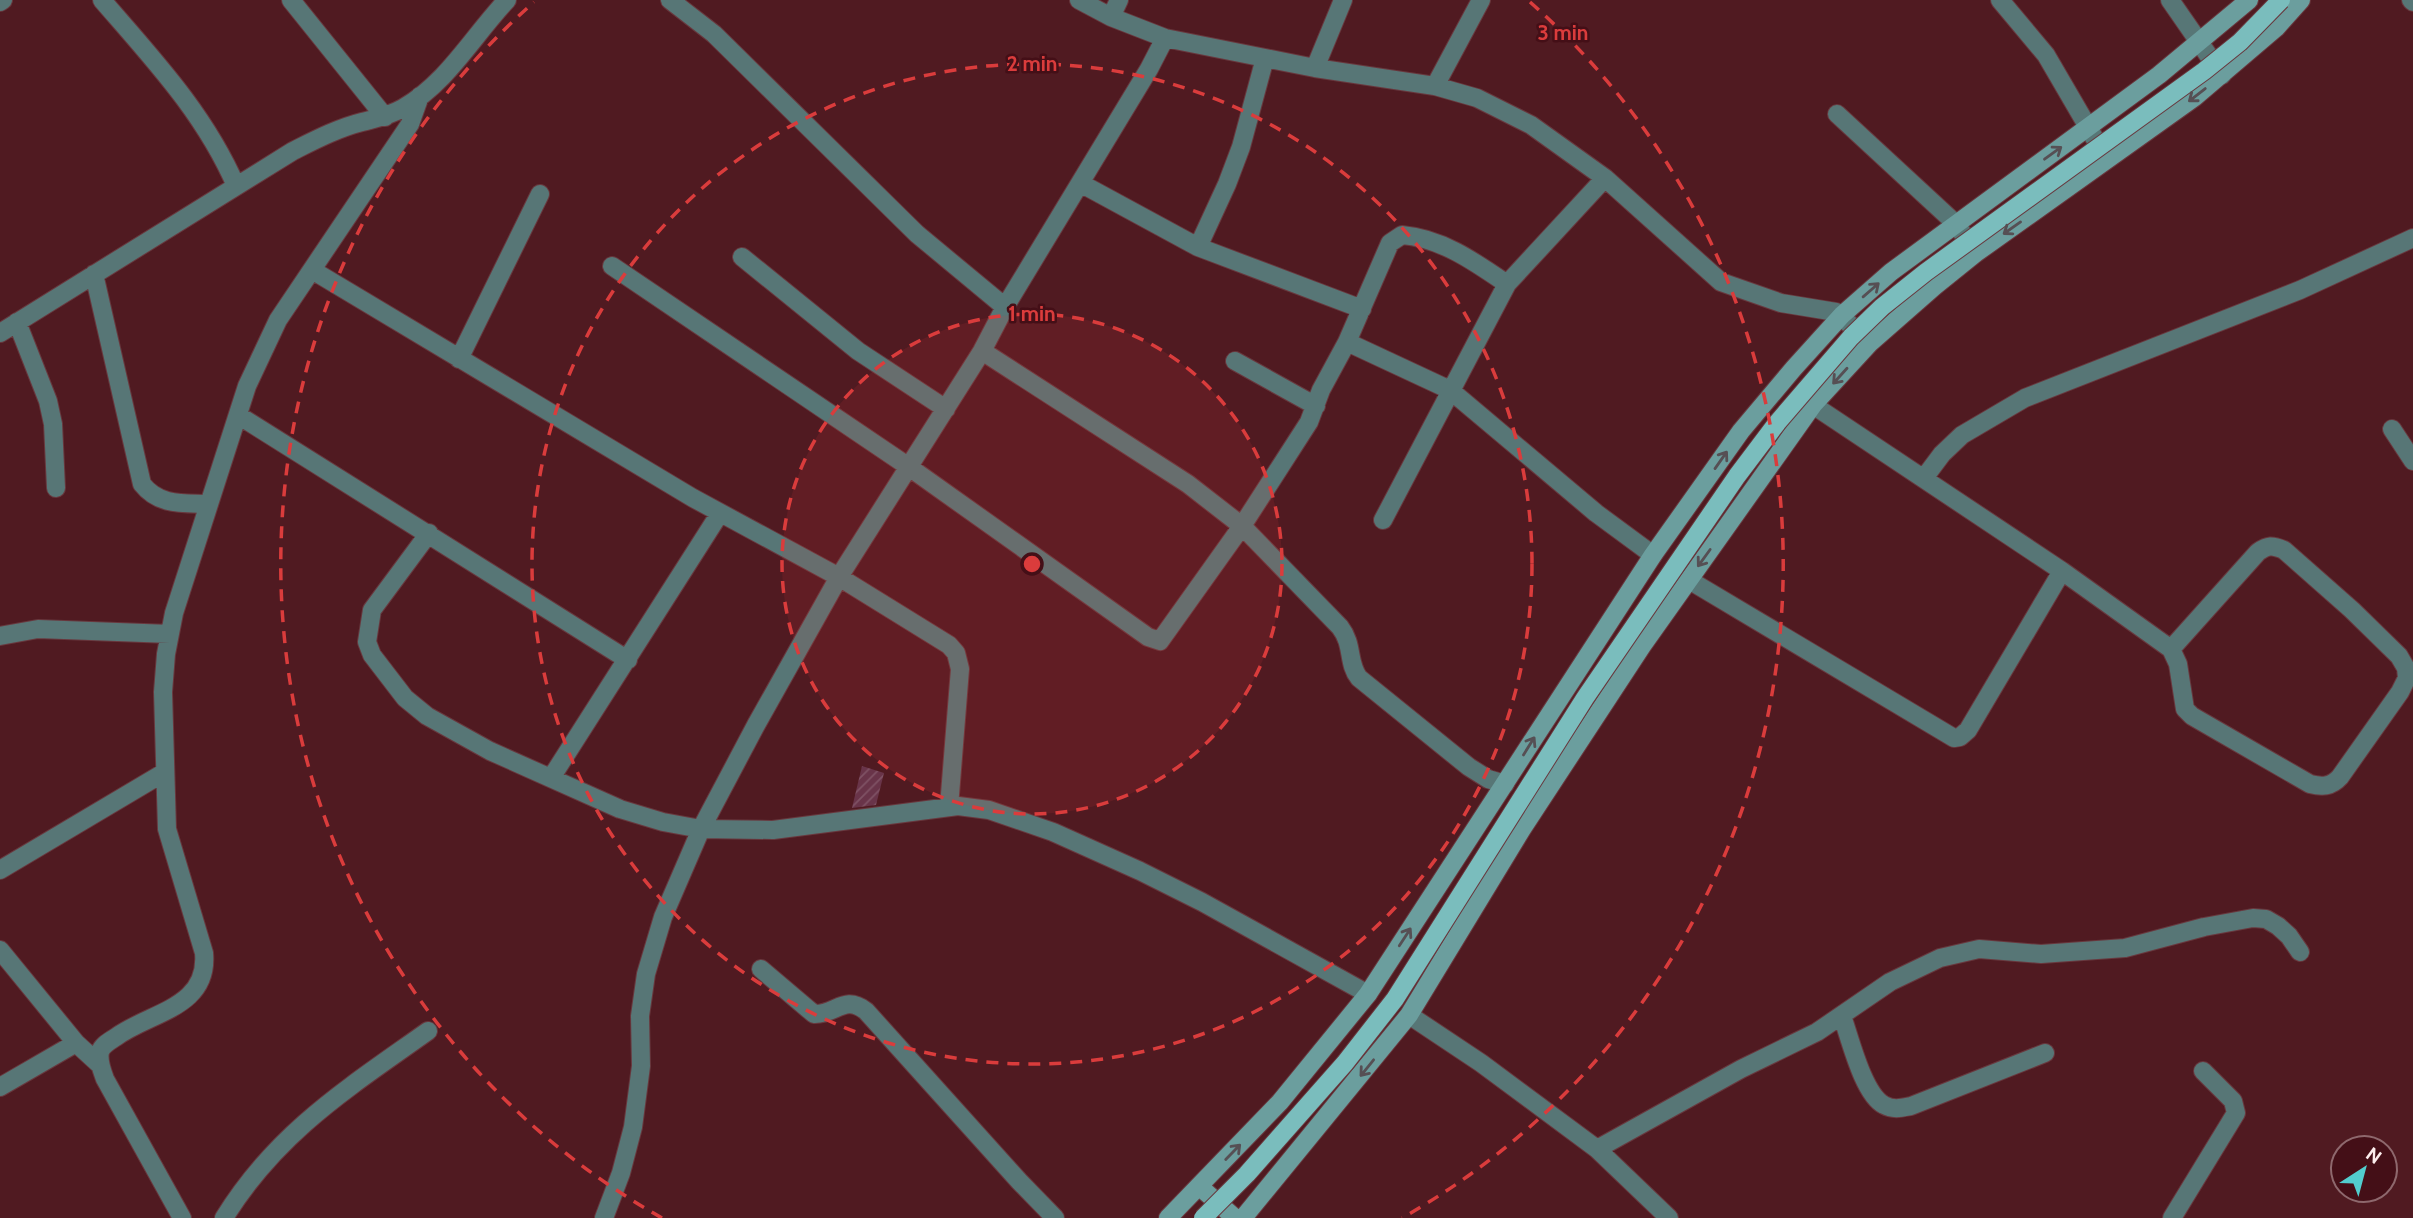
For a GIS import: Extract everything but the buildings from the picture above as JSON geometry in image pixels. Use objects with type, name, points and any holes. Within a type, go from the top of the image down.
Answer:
[{"type":"main road","points":[[1203,1218],[1247,1174],[1381,1019],[1635,624],[1737,476],[1817,374],[1882,307],[1926,271],[2204,71],[2281,0]]},
{"type":"street","points":[[102,0],[198,115],[225,160],[236,186]]},
{"type":"street","points":[[291,0],[385,117]]},
{"type":"street","points":[[670,0],[714,34],[917,234],[1005,307]]},
{"type":"street","points":[[1079,0],[1111,17],[1165,38],[1315,68],[1435,86],[1477,98],[1531,125],[1605,178],[1721,282],[1781,303],[1836,312],[1870,343]]},
{"type":"street","points":[[1111,17],[1119,0]]},
{"type":"street","points":[[1315,68],[1343,0]]},
{"type":"street","points":[[1435,86],[1481,0]]},
{"type":"street","points":[[2000,0],[2046,55],[2108,161]]},
{"type":"street","points":[[2170,0],[2222,75]]},
{"type":"street","points":[[1168,1218],[1280,1102],[1368,994],[1653,555],[1741,431],[1842,316],[1891,272],[2089,127],[2198,44],[2249,0]]},
{"type":"street","points":[[1243,1218],[1409,1015],[1522,829],[1689,580],[1813,405],[1870,343],[1976,253],[2108,161],[2222,75],[2276,28],[2301,0]]},
{"type":"street","points":[[0,333],[293,150],[362,122],[385,117],[420,96],[470,46],[499,3]]},
{"type":"street","points":[[604,1218],[621,1172],[633,1127],[641,1066],[640,1016],[646,974],[663,917],[701,829],[839,577],[982,351],[1005,307],[1165,38]]},
{"type":"street","points":[[1198,247],[1241,147],[1265,58]]},
{"type":"street","points":[[182,1218],[105,1079],[100,1065],[100,1054],[107,1044],[123,1032],[189,997],[199,985],[205,968],[204,953],[167,829],[163,692],[174,613],[208,504],[261,354],[278,320],[410,124],[420,96]]},
{"type":"street","points":[[1837,114],[1955,223],[1976,253]]},
{"type":"street","points":[[1383,520],[1507,284],[1605,178]]},
{"type":"street","points":[[1080,183],[1198,247],[1362,309]]},
{"type":"street","points":[[459,359],[540,194]]},
{"type":"street","points":[[612,266],[1160,641],[1295,447],[1347,342],[1386,248],[1395,238],[1402,235],[1414,236],[1452,250],[1507,284]]},
{"type":"street","points":[[1924,478],[1942,454],[1962,435],[2025,398],[2300,290],[2413,238]]},
{"type":"street","points":[[742,257],[858,351],[946,409]]},
{"type":"street","points":[[312,270],[720,513],[839,577],[937,636],[956,653],[960,669],[948,807]]},
{"type":"street","points":[[94,274],[142,484],[150,495],[164,502],[208,504]]},
{"type":"street","points":[[17,322],[48,401],[53,424],[56,488]]},
{"type":"street","points":[[1347,342],[1450,390],[1596,513],[1653,555]]},
{"type":"street","points":[[982,351],[1177,476],[1242,526],[1340,627],[1349,642],[1353,667],[1359,678],[1468,767],[1488,779],[1505,784]]},
{"type":"street","points":[[1235,360],[1316,406]]},
{"type":"street","points":[[1813,405],[2062,571],[2171,649],[2178,664],[2185,709],[2192,716],[2310,784],[2322,787],[2340,777],[2407,678],[2406,668],[2399,656],[2284,550],[2273,545],[2258,552],[2171,649]]},
{"type":"street","points":[[238,415],[628,660]]},
{"type":"street","points":[[2392,429],[2413,461]]},
{"type":"street","points":[[551,778],[720,513]]},
{"type":"street","points":[[429,533],[372,610],[367,642],[372,655],[405,698],[427,716],[490,751],[641,816],[701,829],[773,830],[948,807],[973,807],[1013,816],[1083,845],[1202,902],[1368,994]]},
{"type":"street","points":[[1689,580],[1954,738],[1960,737],[1968,730],[2062,571]]},
{"type":"street","points":[[0,636],[38,629],[170,634]]},
{"type":"street","points":[[0,870],[165,772]]},
{"type":"street","points":[[1598,1149],[1741,1069],[1810,1036],[1890,982],[1940,958],[1979,949],[2041,954],[2125,948],[2196,929],[2253,918],[2266,919],[2278,926],[2300,952]]},
{"type":"street","points":[[0,950],[76,1043],[100,1065]]},
{"type":"street","points":[[761,969],[814,1014],[847,1004],[857,1005],[866,1011],[1018,1181],[1055,1218]]},
{"type":"street","points":[[1409,1015],[1481,1063],[1598,1149],[1669,1218]]},
{"type":"street","points":[[1842,1016],[1870,1091],[1880,1102],[1893,1108],[1911,1106],[2045,1053]]},
{"type":"street","points":[[224,1218],[248,1180],[300,1125],[428,1031]]},
{"type":"street","points":[[0,1087],[76,1043]]},
{"type":"street","points":[[2172,1218],[2236,1113],[2232,1101],[2203,1070]]},
{"type":"street","points":[[1200,1187],[1235,1218]]}]
